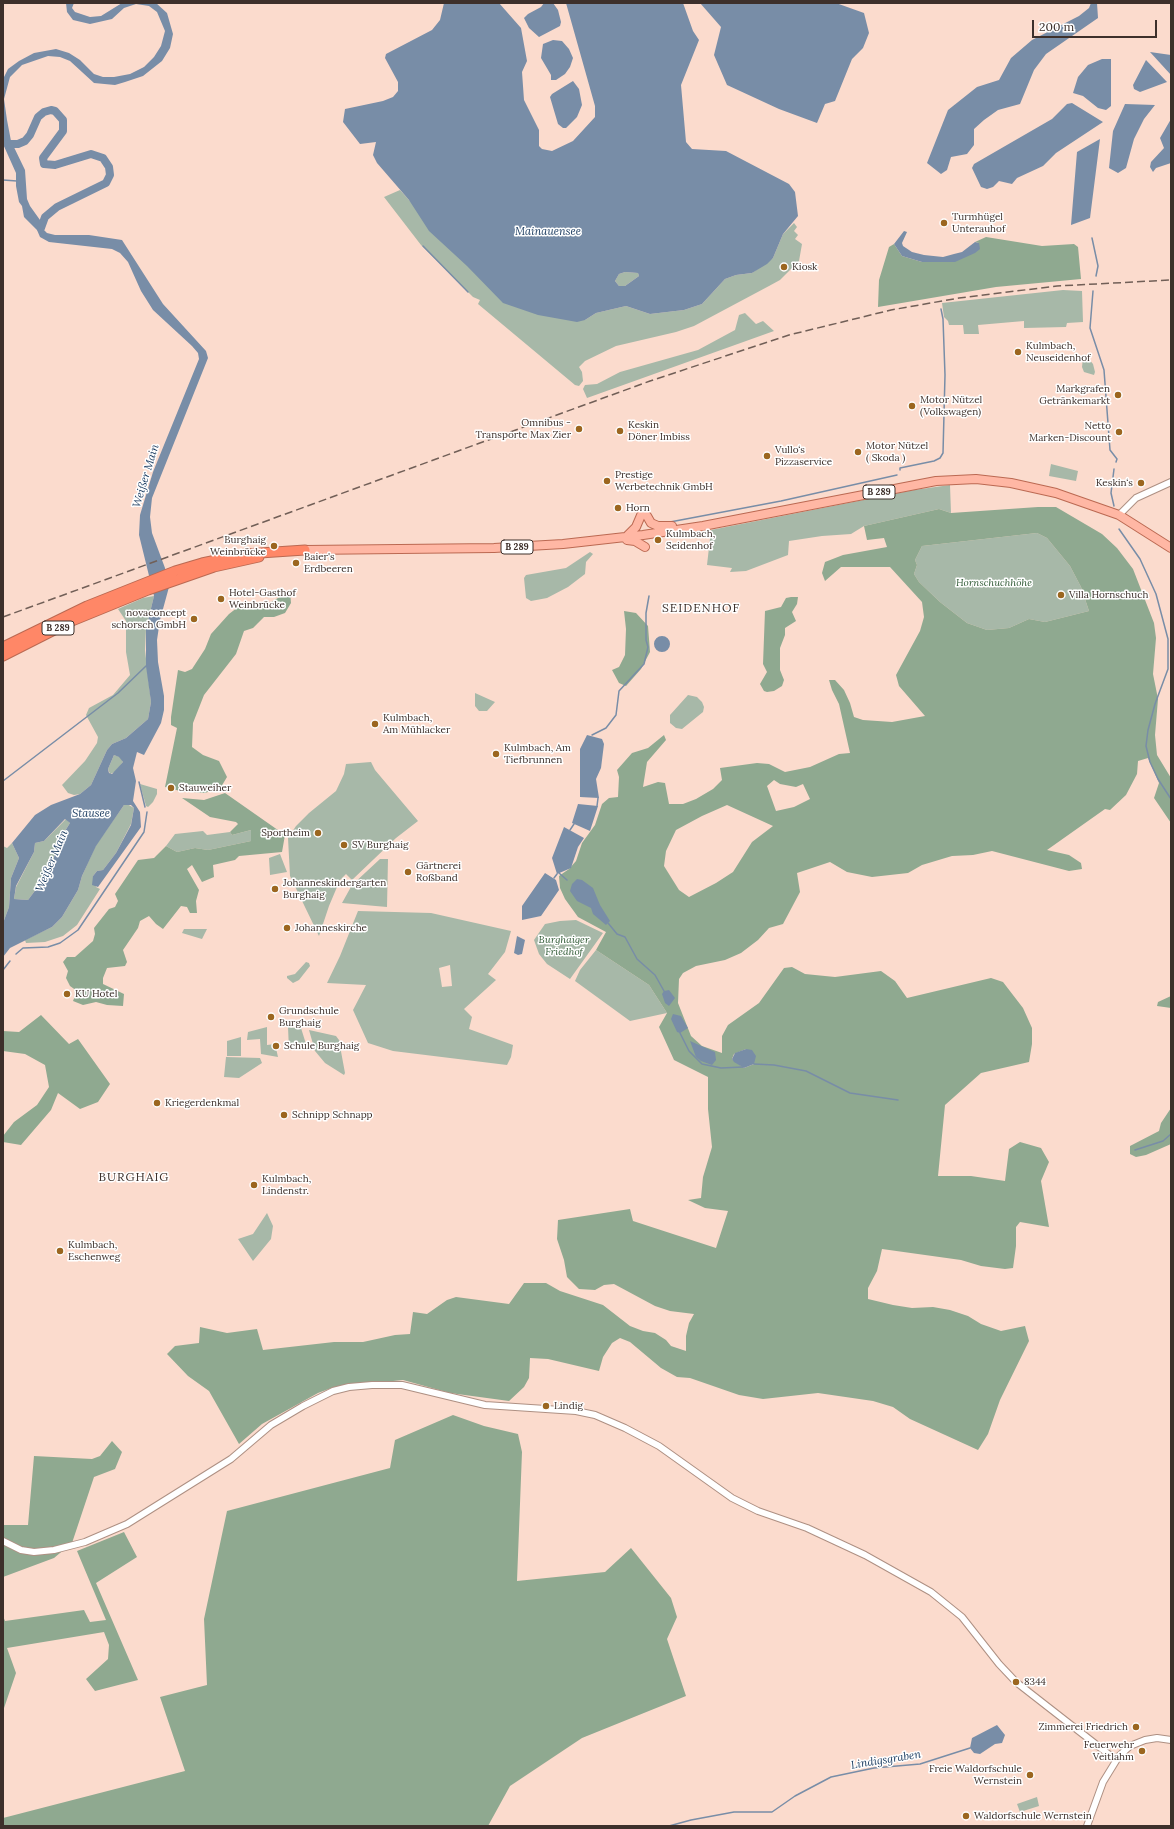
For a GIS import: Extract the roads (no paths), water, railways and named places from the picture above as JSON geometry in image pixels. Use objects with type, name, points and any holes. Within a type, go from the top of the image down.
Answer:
[{"type":"highway","name":"B 289","points":[[3,647],[21,642],[88,610],[176,575],[281,551],[305,550]]},
{"type":"highway","name":"B 289","points":[[3,656],[21,642]]},
{"type":"main road","name":"B 289","points":[[305,550],[494,548],[622,538],[703,526],[936,481],[976,479],[1011,483],[1056,493],[1119,515],[1171,548]]},
{"type":"main road","points":[[645,547],[635,541],[625,540],[622,538],[636,527],[644,514],[652,523],[658,526],[703,526]]},
{"type":"street","points":[[1119,515],[1136,498],[1171,482]]},
{"type":"street","points":[[3,1540],[22,1550],[34,1552],[54,1550],[85,1542],[127,1524],[231,1459],[271,1425],[327,1394],[349,1387],[372,1384],[402,1385],[485,1405],[576,1411],[595,1415],[625,1428],[659,1446],[732,1498],[758,1511],[807,1528],[865,1555],[931,1592],[962,1617],[999,1664],[1016,1682],[1116,1760]]},
{"type":"street","points":[[1087,1826],[1103,1782],[1116,1760],[1130,1746],[1145,1740],[1157,1738],[1171,1740]]},
{"type":"water","name":"Stausee","points":[[66,3],[74,3],[72,8],[75,12],[90,17],[101,16],[122,3],[156,3],[167,13],[173,34],[170,48],[162,61],[143,76],[115,85],[94,83],[70,61],[60,57],[48,56],[22,65],[10,77],[4,99],[11,141],[25,170],[27,199],[30,206],[45,227],[44,230],[47,233],[55,235],[89,235],[122,240],[163,304],[206,351],[208,358],[152,498],[150,517],[152,533],[165,568],[169,587],[160,620],[157,640],[158,662],[164,696],[164,710],[161,723],[144,755],[137,752],[133,768],[136,781],[133,801],[140,812],[141,827],[98,887],[92,885],[93,876],[97,871],[103,870],[116,853],[131,825],[134,808],[131,805],[124,805],[96,846],[82,876],[78,890],[62,917],[52,927],[10,948],[3,957],[3,923],[9,907],[11,878],[19,858],[12,843],[35,815],[51,805],[80,794],[91,785],[107,750],[112,744],[126,738],[148,719],[151,702],[146,666],[146,629],[154,596],[139,535],[140,515],[153,472],[199,359],[198,353],[192,346],[153,310],[141,291],[128,262],[120,253],[112,249],[49,242],[40,237],[37,230],[24,217],[16,186],[16,173],[3,144],[3,79],[8,69],[34,53],[56,49],[69,53],[80,60],[94,74],[103,77],[114,77],[130,74],[144,67],[154,57],[161,46],[165,31],[157,12],[149,6],[136,4],[124,8],[112,19],[90,24],[73,20],[67,12]],"holes":[[[114,755],[119,757],[123,762],[112,774],[109,773],[108,769]],[[65,819],[70,823],[58,842],[52,865],[46,876],[28,900],[14,899],[16,886],[34,852],[35,843],[44,841]]]},
{"type":"water","name":"Mainauensee","points":[[444,3],[499,3],[521,28],[527,61],[522,72],[524,100],[539,130],[539,146],[542,149],[552,151],[573,141],[595,117],[595,106],[566,3],[683,3],[693,31],[699,40],[681,85],[686,142],[692,149],[726,151],[789,184],[795,192],[798,216],[783,234],[773,258],[767,264],[752,273],[736,275],[725,279],[702,304],[684,310],[650,314],[626,306],[596,313],[585,320],[577,322],[538,315],[503,303],[467,266],[429,231],[409,200],[377,163],[373,155],[376,142],[360,144],[343,122],[345,109],[383,101],[393,97],[398,91],[398,82],[385,58],[386,54],[432,30],[440,20]],"holes":[[[625,272],[638,273],[639,276],[625,286],[619,286],[615,281],[619,274]]]},
{"type":"water","points":[[544,3],[553,3],[558,10],[561,22],[560,26],[539,37],[529,28],[524,18],[541,7]]},
{"type":"water","points":[[700,3],[836,3],[864,13],[869,33],[863,48],[852,59],[835,101],[825,104],[817,123],[779,109],[727,85],[714,55],[721,27]]},
{"type":"water","points":[[1091,3],[1097,3],[1098,18],[1046,54],[1034,70],[1020,104],[998,110],[984,120],[974,129],[974,145],[967,154],[951,157],[947,170],[941,174],[927,163],[948,110],[977,87],[999,80],[1011,58],[1032,40],[1079,16],[1089,8]]},
{"type":"water","points":[[553,40],[562,41],[569,49],[573,58],[570,67],[565,74],[556,80],[551,80],[551,75],[541,58],[543,44]]},
{"type":"water","points":[[1150,52],[1171,55],[1171,75]]},
{"type":"water","points":[[1102,59],[1111,59],[1111,106],[1106,110],[1098,108],[1083,96],[1073,93],[1078,77],[1088,65]]},
{"type":"water","points":[[1146,60],[1167,82],[1140,92],[1134,89],[1133,85]]},
{"type":"water","points":[[573,81],[579,89],[582,105],[577,117],[566,128],[563,128],[558,124],[550,97],[552,94]]},
{"type":"water","points":[[1072,103],[1103,122],[1056,153],[1043,166],[1017,178],[1012,184],[999,181],[993,187],[987,189],[981,187],[972,168],[974,164],[1052,119],[1067,104]]},
{"type":"water","points":[[1125,104],[1155,105],[1144,119],[1134,139],[1126,168],[1118,173],[1109,168],[1113,131]]},
{"type":"water","points":[[1171,119],[1171,163],[1156,168],[1153,172],[1150,167],[1151,162],[1164,148],[1160,138]]},
{"type":"water","points":[[1100,139],[1090,218],[1071,225],[1077,152]]},
{"type":"water","points":[[904,231],[907,232],[902,243],[903,246],[912,252],[924,255],[943,257],[962,252],[975,242],[979,243],[980,249],[975,253],[955,262],[922,262],[902,256],[894,244]]},
{"type":"water","points":[[662,636],[669,641],[670,644],[665,651],[662,652],[655,647],[654,644],[659,637]]},
{"type":"water","points":[[587,735],[602,739],[604,744],[601,768],[596,779],[599,798],[580,797],[580,749]]},
{"type":"water","points":[[578,804],[598,806],[590,831],[572,823]]},
{"type":"water","points":[[564,827],[584,838],[578,847],[571,868],[557,874],[552,858]]},
{"type":"water","points":[[545,873],[556,880],[559,890],[541,916],[522,920],[522,906]]},
{"type":"water","points":[[577,879],[582,880],[593,888],[600,905],[610,921],[606,925],[593,914],[591,908],[577,901],[570,891],[572,884]]},
{"type":"water","points":[[517,936],[525,940],[522,954],[518,955],[514,953]]},
{"type":"water","points":[[669,990],[675,998],[669,1006],[665,1003],[662,994],[664,991]]},
{"type":"water","points":[[673,1014],[681,1016],[688,1028],[680,1033],[677,1032],[671,1019]]},
{"type":"water","points":[[690,1041],[715,1052],[716,1060],[712,1065],[701,1061],[696,1057]]},
{"type":"water","points":[[746,1049],[752,1050],[756,1056],[754,1064],[744,1068],[732,1059],[735,1053]]},
{"type":"water","points":[[997,1725],[1005,1735],[1002,1743],[995,1744],[980,1754],[974,1753],[970,1748],[972,1738]]},
{"type":"waterway","points":[[8,144],[18,144],[25,141],[30,135],[38,117],[44,112],[51,110],[55,111],[63,120],[63,131],[43,158],[44,164],[55,165],[91,154],[103,158],[109,167],[110,175],[106,183],[57,207],[45,217],[41,228]]},
{"type":"waterway","points":[[3,180],[17,181]]},
{"type":"waterway","points":[[1092,238],[1098,266],[1096,276]]},
{"type":"waterway","points":[[423,246],[468,292]]},
{"type":"waterway","points":[[1093,291],[1090,328],[1104,370],[1110,450],[1117,459],[1116,462]]},
{"type":"waterway","points":[[900,470],[900,468],[934,461],[940,458],[943,453],[945,375],[943,319],[941,309]]},
{"type":"waterway","points":[[1114,469],[1111,493],[1114,506]]},
{"type":"waterway","points":[[670,522],[781,501],[897,475]]},
{"type":"waterway","points":[[1119,529],[1140,559],[1156,594],[1168,639],[1168,669],[1155,704],[1148,730],[1146,746],[1150,762],[1158,779],[1171,799]]},
{"type":"waterway","points":[[592,735],[606,728],[616,715],[619,691],[644,664],[648,647],[646,640],[646,613],[649,596]]},
{"type":"waterway","points":[[3,781],[118,693],[146,666]]},
{"type":"waterway","points":[[139,782],[145,807]]},
{"type":"waterway","points":[[597,806],[598,798]]},
{"type":"waterway","points":[[16,954],[23,948],[48,947],[60,943],[78,930],[144,832],[147,812]]},
{"type":"waterway","points":[[570,830],[574,824]]},
{"type":"waterway","points":[[559,873],[567,880]]},
{"type":"waterway","points":[[554,878],[557,874]]},
{"type":"waterway","points":[[608,923],[617,934],[625,937],[637,959],[655,975],[664,991]]},
{"type":"waterway","points":[[3,970],[10,961]]},
{"type":"waterway","points":[[680,1033],[689,1051],[702,1064],[721,1068],[743,1067]]},
{"type":"waterway","points":[[754,1064],[774,1065],[806,1071],[850,1093],[898,1100]]},
{"type":"waterway","points":[[1135,1150],[1163,1141],[1171,1134]]},
{"type":"waterway","name":"Lindigsgraben","points":[[669,1826],[691,1820],[734,1812],[772,1812],[795,1796],[831,1777],[874,1768],[920,1764],[970,1748]]},
{"type":"railway","points":[[3,617],[650,381],[789,335],[891,310],[959,298],[1057,286],[1171,280]]},
{"type":"place","name":"Turmhügel Unterauhof","points":[[944,223]]},
{"type":"place","name":"Kiosk","points":[[784,267]]},
{"type":"place","name":"Kulmbach, Neuseidenhof","points":[[1018,352]]},
{"type":"place","name":"Markgrafen Getränkemarkt","points":[[1118,395]]},
{"type":"place","name":"Motor Nützel (Volkswagen)","points":[[912,406]]},
{"type":"place","name":"Omnibus - Transporte Max Zier","points":[[579,429]]},
{"type":"place","name":"Keskin Döner Imbiss","points":[[620,431]]},
{"type":"place","name":"Netto Marken-Discount","points":[[1119,432]]},
{"type":"place","name":"Motor Nützel ( Skoda )","points":[[858,452]]},
{"type":"place","name":"Vullo‘s Pizzaservice","points":[[767,456]]},
{"type":"place","name":"Prestige Werbetechnik GmbH","points":[[607,481]]},
{"type":"place","name":"Keskin‘s","points":[[1141,483]]},
{"type":"place","name":"Horn","points":[[618,508]]},
{"type":"place","name":"Kulmbach, Seidenhof","points":[[658,540]]},
{"type":"place","name":"Burghaig Weinbrücke","points":[[274,546]]},
{"type":"place","name":"Baier's Erdbeeren","points":[[296,563]]},
{"type":"place","name":"Villa Hornschuch","points":[[1061,595]]},
{"type":"place","name":"Hotel-Gasthof Weinbrücke","points":[[221,599]]},
{"type":"place","name":"novaconcept schorsch GmbH","points":[[194,619]]},
{"type":"place","name":"Kulmbach, Am Mühlacker","points":[[375,724]]},
{"type":"place","name":"Kulmbach, Am Tiefbrunnen","points":[[496,754]]},
{"type":"place","name":"Stauweiher","points":[[171,788]]},
{"type":"place","name":"Sportheim","points":[[318,833]]},
{"type":"place","name":"SV Burghaig","points":[[344,845]]},
{"type":"place","name":"Gärtnerei Roßband","points":[[408,872]]},
{"type":"place","name":"Johanneskindergarten Burghaig","points":[[275,889]]},
{"type":"place","name":"Johanneskirche","points":[[287,928]]},
{"type":"place","name":"KU Hotel","points":[[67,994]]},
{"type":"place","name":"Grundschule Burghaig","points":[[271,1017]]},
{"type":"place","name":"Schule Burghaig","points":[[276,1046]]},
{"type":"place","name":"Kriegerdenkmal","points":[[157,1103]]},
{"type":"place","name":"Schnipp Schnapp","points":[[284,1115]]},
{"type":"place","name":"Kulmbach, Lindenstr.","points":[[254,1185]]},
{"type":"place","name":"Kulmbach, Eschenweg","points":[[60,1251]]},
{"type":"place","name":"Lindig","points":[[546,1406]]},
{"type":"place","name":"8344","points":[[1016,1682]]},
{"type":"place","name":"Zimmerei Friedrich","points":[[1136,1727]]},
{"type":"place","name":"Feuerwehr Veitlahm","points":[[1142,1751]]},
{"type":"place","name":"Freie Waldorfschule Wernstein","points":[[1030,1775]]},
{"type":"place","name":"Waldorfschule Wernstein","points":[[966,1816]]},
{"type":"district","name":"SEIDENHOF","points":[[701,609]]},
{"type":"district","name":"BURGHAIG","points":[[134,1178]]},
{"type":"water label","name":"Weißer Main","points":[[146,476]]},
{"type":"water label","name":"Weißer Main","points":[[52,861]]},
{"type":"park label","name":"Hornschuchhöhe","points":[[994,583]]},
{"type":"park label","name":"Burghaiger Friedhof","points":[[564,946]]}]
